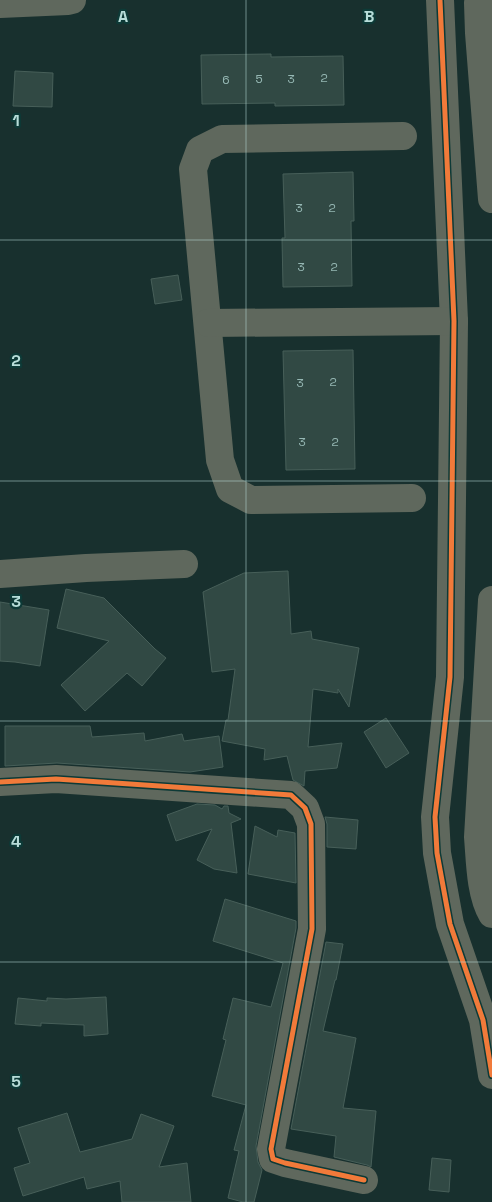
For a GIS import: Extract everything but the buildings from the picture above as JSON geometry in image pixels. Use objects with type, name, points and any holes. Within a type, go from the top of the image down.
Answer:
[{"type":"street","points":[[0,4],[72,0]]},
{"type":"street","points":[[440,0],[454,321],[450,677],[436,817],[437,853],[450,924],[483,1020],[492,1076]]},
{"type":"street","points":[[480,0],[478,3],[479,33],[492,199]]},
{"type":"street","points":[[403,136],[222,138],[200,150],[193,169],[220,460],[230,489],[250,500],[412,498]]},
{"type":"street","points":[[208,323],[454,321]]},
{"type":"street","points":[[0,574],[184,564]]},
{"type":"street","points":[[492,600],[488,751],[478,837],[481,875],[488,907],[492,914]]},
{"type":"street","points":[[0,782],[56,779],[291,795],[305,808],[311,824],[312,930],[271,1149],[273,1159],[364,1180]]},
{"type":"cycle path","points":[[440,0],[454,321],[450,677],[435,817],[437,853],[450,924],[483,1020],[492,1075]]},
{"type":"cycle path","points":[[0,782],[56,779],[291,795],[305,808],[311,824],[312,929],[271,1149],[273,1159],[364,1180]]}]
